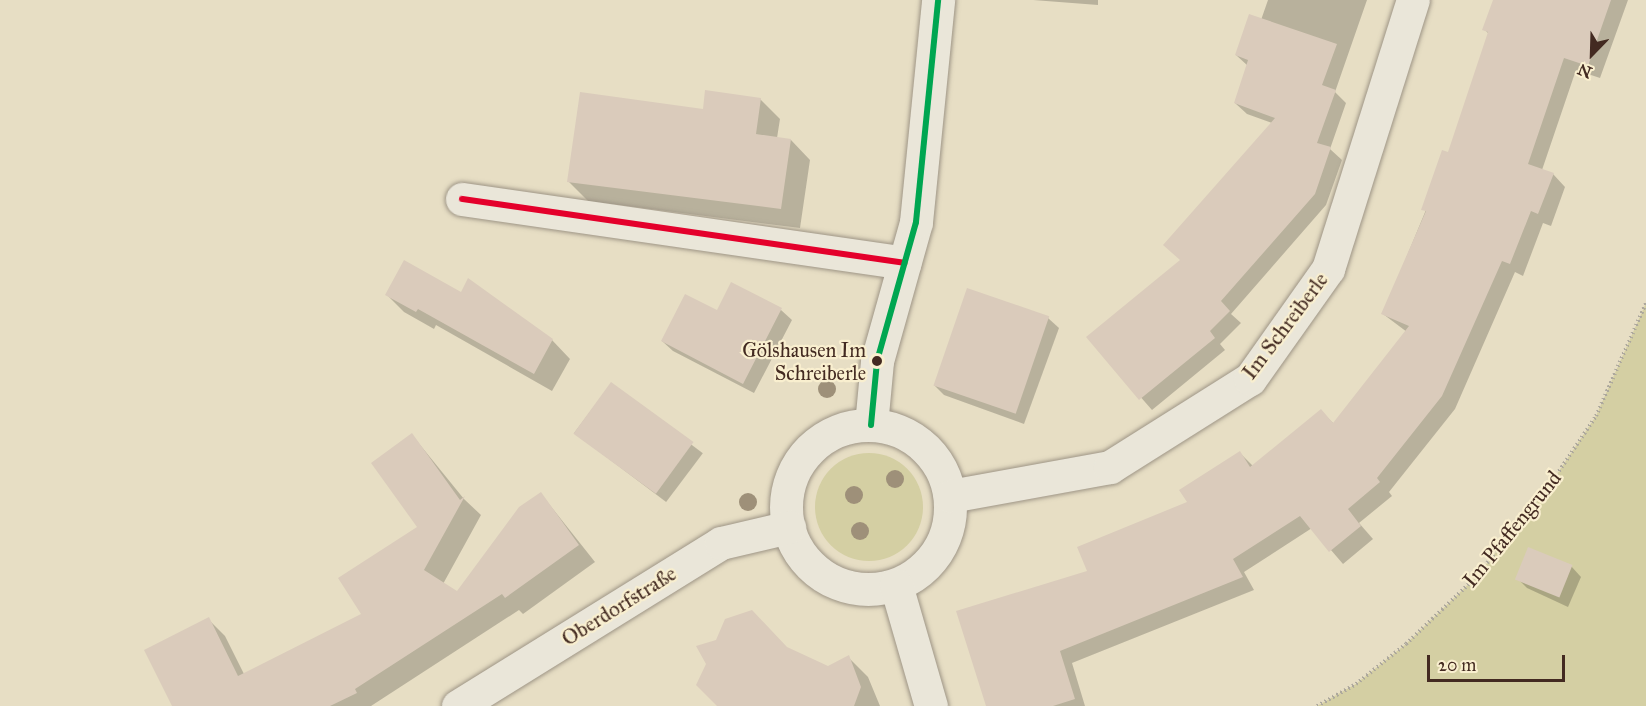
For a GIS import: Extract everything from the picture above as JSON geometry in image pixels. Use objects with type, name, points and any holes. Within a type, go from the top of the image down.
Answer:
[{"type":"street","points":[[871,425],[877,361],[916,222],[938,0]]},
{"type":"street","name":"Im Schreiberle","points":[[950,496],[1110,467],[1250,379],[1328,269],[1413,0]]},
{"type":"street","points":[[462,199],[904,263]]},
{"type":"street","points":[[871,425],[890,428],[924,447],[936,461],[950,496],[950,516],[939,550],[927,566],[896,585],[876,589],[838,584],[807,561],[789,527],[789,484],[805,456],[829,435],[871,425]]},
{"type":"street","name":"Oberdorfstraße","points":[[458,706],[721,543],[789,527]]},
{"type":"street","points":[[896,585],[931,706]]},
{"type":"path","name":"Im Pfaffengrund","points":[[1317,706],[1356,684],[1406,644],[1476,577],[1549,486],[1596,416],[1646,303]]},
{"type":"shaded area","points":[[1646,303],[1646,706],[1317,706],[1356,684],[1406,644],[1476,577],[1549,486],[1596,416]]},
{"type":"shaded area","points":[[869,453],[890,457],[907,469],[919,486],[923,507],[919,528],[907,545],[890,557],[869,561],[848,557],[831,545],[819,528],[815,507],[819,486],[831,469],[848,457]]},
{"type":"building","points":[[1493,0],[1611,0],[1588,66],[1564,58],[1528,164],[1554,173],[1538,214],[1531,211],[1510,264],[1502,261],[1442,396],[1377,478],[1380,482],[1348,509],[1361,526],[1329,552],[1300,516],[1233,559],[1243,577],[1060,651],[1075,699],[1053,706],[986,706],[956,611],[1087,571],[1077,547],[1187,502],[1179,490],[1240,451],[1250,467],[1321,409],[1333,423],[1409,326],[1381,314],[1426,211],[1421,210],[1442,150],[1448,152],[1488,32],[1482,30]]},
{"type":"building","points":[[1249,14],[1337,44],[1322,85],[1336,90],[1317,143],[1331,147],[1315,194],[1221,301],[1230,311],[1210,331],[1215,338],[1139,400],[1086,337],[1180,260],[1163,245],[1275,118],[1234,103],[1248,60],[1235,55]]},
{"type":"building","points":[[705,90],[761,98],[756,134],[791,139],[781,209],[567,182],[580,92],[703,109]]},
{"type":"building","points":[[404,260],[461,292],[468,278],[553,339],[534,374],[418,309],[416,312],[385,295]]},
{"type":"building","points":[[731,282],[782,308],[743,384],[661,341],[685,294],[717,310]]},
{"type":"building","points":[[967,288],[1049,316],[1016,414],[933,385]]},
{"type":"building","points":[[611,382],[694,442],[656,494],[573,434]]},
{"type":"building","points":[[412,433],[460,500],[465,496],[424,570],[457,591],[519,507],[541,492],[579,545],[505,598],[502,594],[355,689],[357,693],[330,706],[172,706],[144,650],[209,617],[238,676],[361,614],[338,578],[417,527],[371,463]]},
{"type":"building","points":[[1528,547],[1573,565],[1559,597],[1515,579]]},
{"type":"building","points":[[752,610],[787,647],[828,666],[849,655],[861,687],[854,706],[717,706],[696,685],[706,664],[696,646],[716,640],[725,619]]},
{"type":"transit line","points":[[871,425],[877,361],[916,222],[938,0]]},
{"type":"transit line","points":[[462,199],[904,263]]},
{"type":"place","name":"Gölshausen Im Schreiberle","points":[[877,361]]}]
